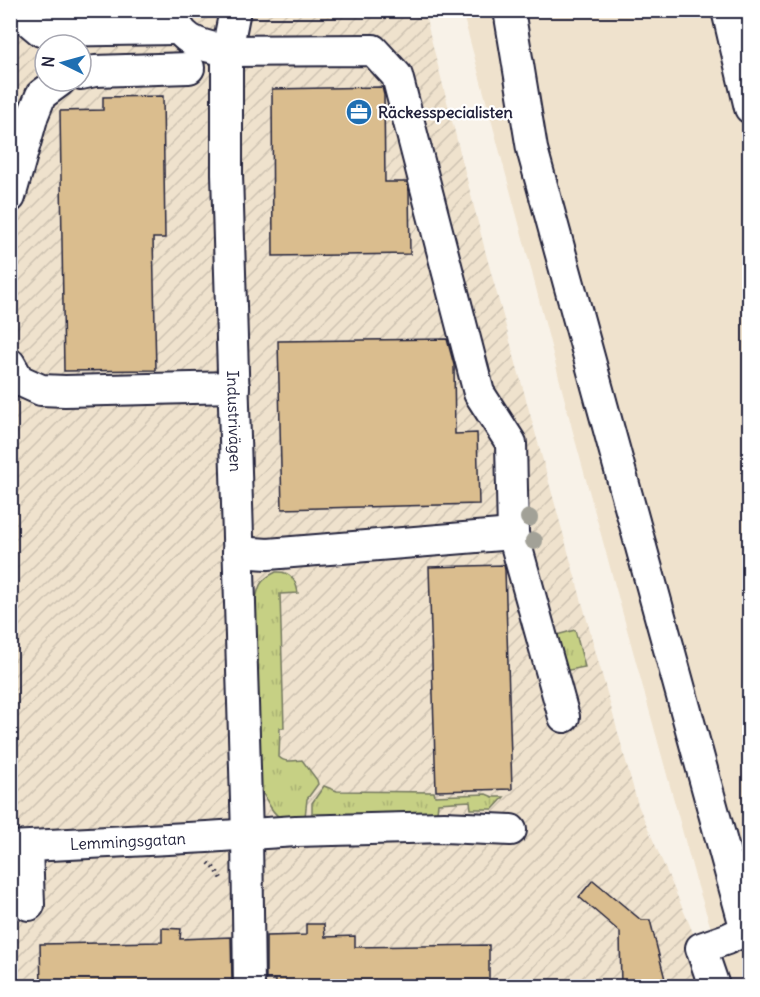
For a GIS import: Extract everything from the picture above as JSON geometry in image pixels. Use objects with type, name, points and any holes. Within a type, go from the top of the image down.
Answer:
[{"type":"street","points":[[27,10],[29,21],[41,31],[175,20],[185,36],[194,42],[227,51],[373,50],[397,76],[479,393],[510,443],[513,534],[564,717]]},
{"type":"street","name":"Industrivägen","points":[[235,10],[227,51],[227,174],[247,834],[249,987]]},
{"type":"street","points":[[509,10],[532,149],[746,930],[700,948],[714,987]]},
{"type":"street","points":[[727,10],[750,108]]},
{"type":"street","points":[[93,71],[189,68]]},
{"type":"street","points":[[10,197],[33,115],[44,93]]},
{"type":"street","points":[[10,364],[19,380],[41,390],[234,387]]},
{"type":"street","points":[[238,552],[268,554],[513,534]]},
{"type":"street","name":"Lemmingsgatan","points":[[19,847],[296,831],[444,827],[511,830]]},
{"type":"street","points":[[19,847],[29,905]]},
{"type":"shaded area","points":[[10,11],[424,11],[487,258],[638,805],[716,986],[11,986]]},
{"type":"shaded area","points":[[462,11],[749,11],[749,986],[729,986],[695,877],[574,436]]},
{"type":"green space","points":[[276,572],[292,577],[298,593],[280,594],[284,728],[280,728],[279,757],[287,761],[302,760],[317,780],[318,784],[307,799],[305,817],[280,817],[271,808],[260,788],[255,605],[260,585]]},
{"type":"green space","points":[[575,630],[585,667],[564,671],[553,636]]},
{"type":"green space","points":[[324,786],[337,791],[434,792],[435,796],[486,794],[493,797],[504,797],[493,809],[471,809],[470,801],[438,803],[437,812],[312,817],[312,803]]},
{"type":"building","points":[[382,87],[385,182],[407,182],[410,254],[273,256],[272,89]]},
{"type":"building","points":[[163,96],[165,238],[153,238],[156,370],[64,371],[60,111],[103,110],[103,97]]},
{"type":"building","points":[[447,339],[454,365],[455,434],[477,433],[479,504],[282,509],[278,341]]},
{"type":"building","points":[[504,565],[512,789],[436,791],[429,567]]},
{"type":"building","points":[[593,880],[641,920],[650,920],[667,987],[621,987],[620,932],[579,897]]},
{"type":"building","points":[[306,924],[324,924],[325,937],[355,936],[355,947],[489,945],[489,987],[275,987],[275,980],[266,980],[266,936],[306,935]]},
{"type":"building","points":[[162,928],[181,929],[180,939],[231,937],[232,981],[182,983],[182,987],[41,986],[40,944],[162,942]]},
{"type":"railway","points":[[746,10],[750,23]]},
{"type":"place","name":"Räckesspecialisten","points":[[359,112]]}]
